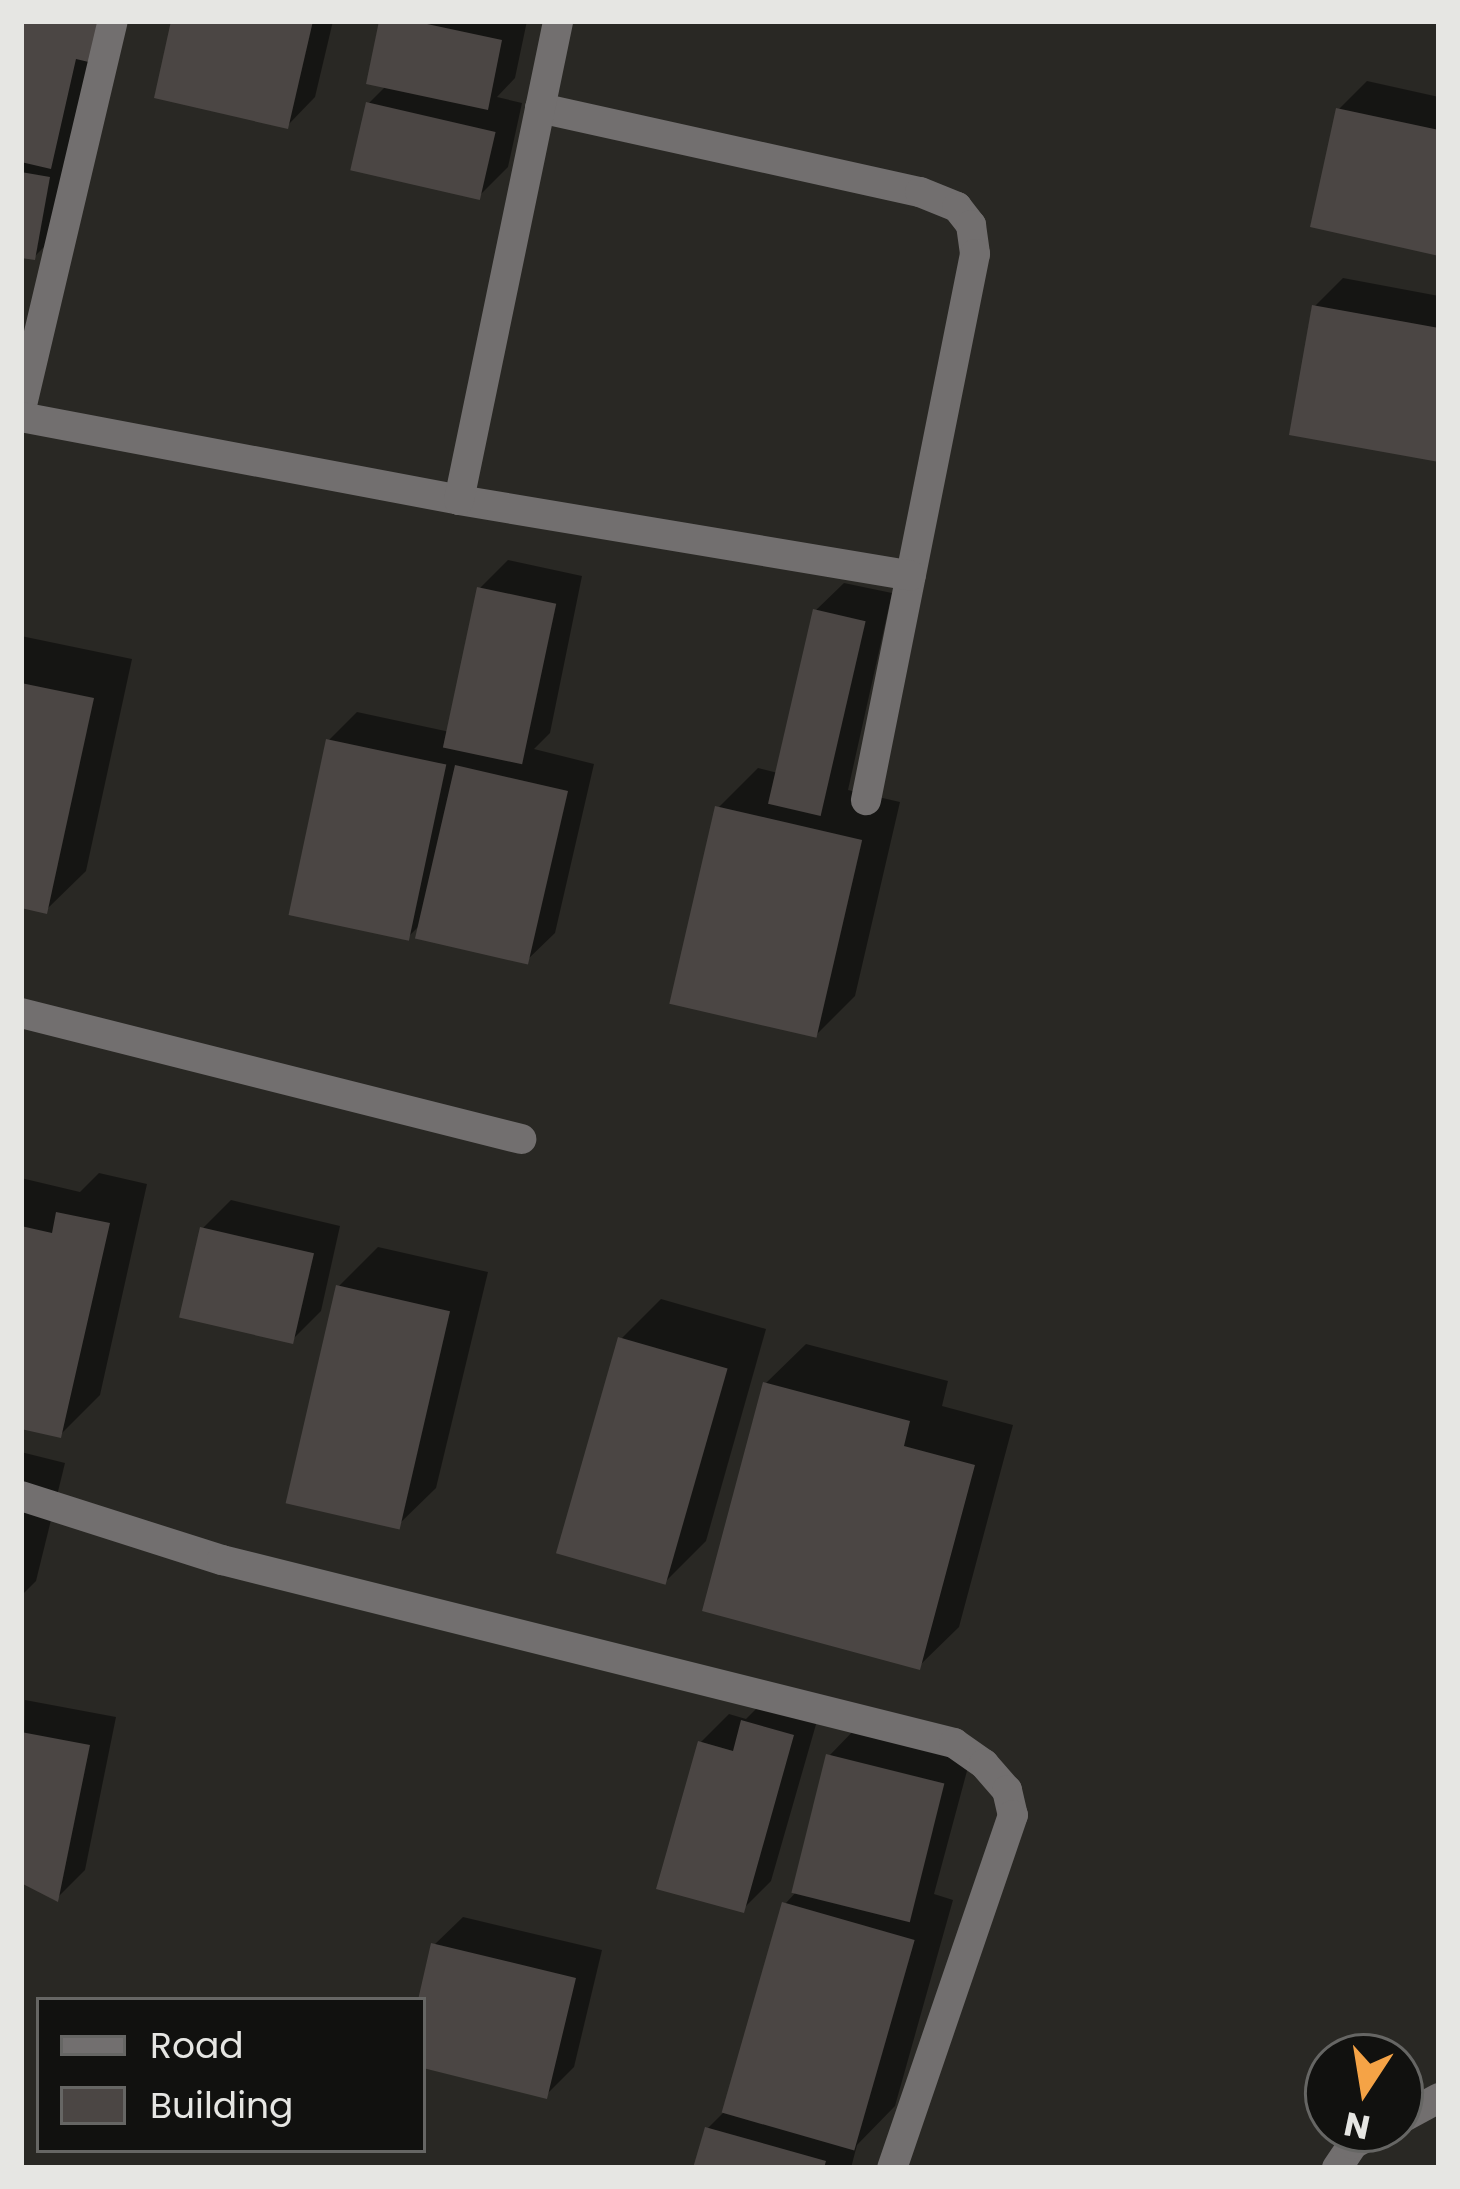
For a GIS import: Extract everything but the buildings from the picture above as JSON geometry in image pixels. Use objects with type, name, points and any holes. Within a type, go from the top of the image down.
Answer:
[{"type":"street","points":[[113,21],[21,413],[459,500],[911,576]]},
{"type":"street","points":[[459,500],[558,21]]},
{"type":"street","points":[[540,108],[920,192],[957,207],[971,225],[974,254],[866,800]]},
{"type":"street","points":[[21,1013],[521,1139]]},
{"type":"street","points":[[21,1496],[222,1560],[954,1744],[984,1764],[1007,1790],[1013,1815],[892,2168]]}]
